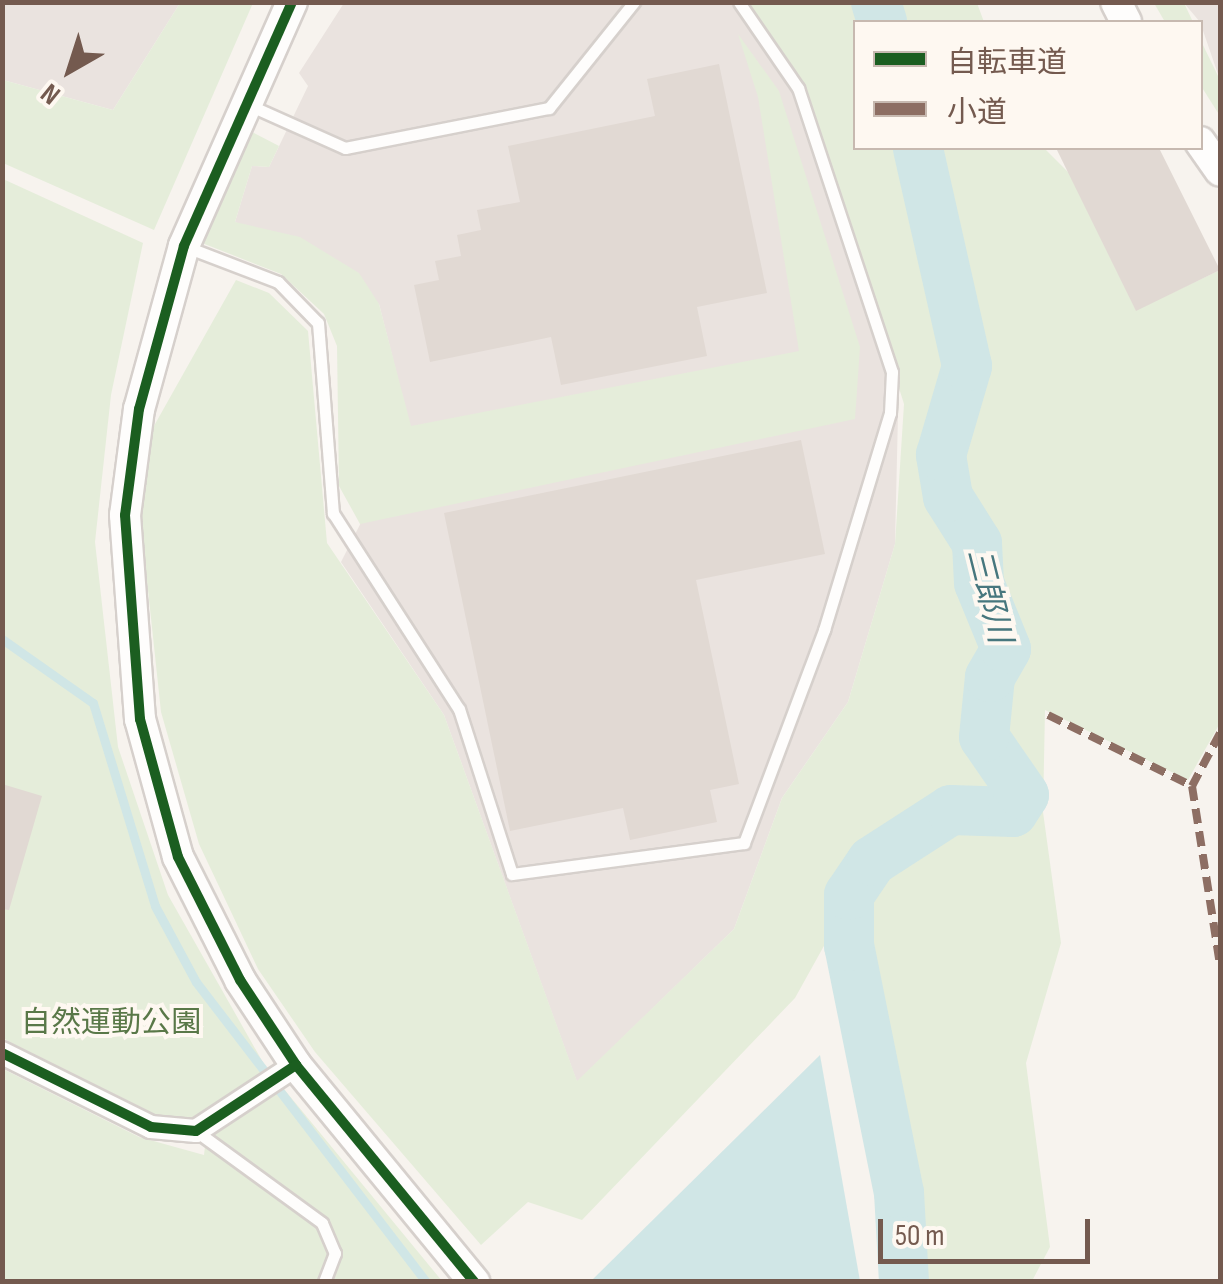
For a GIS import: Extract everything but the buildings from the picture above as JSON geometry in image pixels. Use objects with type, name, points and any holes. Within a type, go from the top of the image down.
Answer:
[{"type":"street","points":[[292,2],[184,246],[138,410],[125,515],[138,701],[202,912],[285,1072],[474,1282]]},
{"type":"street","points":[[1203,146],[1220,172]]},
{"type":"street","points":[[2,1053],[151,1127],[196,1131],[285,1072]]},
{"type":"lane","points":[[247,104],[345,148],[548,108],[634,2]]},
{"type":"lane","points":[[184,246],[278,282],[318,324],[332,513],[459,709],[512,874],[744,843],[824,630],[890,412],[892,372],[798,88],[739,2]]},
{"type":"lane","points":[[196,1131],[322,1223],[335,1253],[324,1282]]},
{"type":"shaded area","points":[[2,3],[180,3],[113,110],[3,80]]},
{"type":"shaded area","points":[[344,3],[748,3],[804,85],[899,371],[895,544],[848,702],[782,798],[734,929],[577,1082],[444,715],[341,562],[410,426],[379,304],[235,222],[252,166],[269,167],[308,86],[299,73]]},
{"type":"shaded area","points":[[1184,3],[1220,3],[1220,80],[1203,20],[1198,20]]},
{"type":"shaded area","points":[[820,1055],[860,1281],[591,1281]]},
{"type":"green space","points":[[180,3],[253,3],[154,230],[3,163],[3,80],[113,110]]},
{"type":"green space","points":[[748,3],[977,3],[983,20],[853,20],[853,150],[1046,150],[1069,173],[1136,310],[1220,270],[1220,723],[1188,780],[1045,710],[1043,812],[1061,943],[1026,1063],[1050,1247],[1032,1281],[895,1281],[873,1095],[835,926],[795,998],[582,1220],[528,1202],[481,1245],[315,1052],[258,969],[199,844],[161,712],[140,515],[150,433],[236,280],[269,293],[308,331],[327,543],[444,715],[577,1081],[734,929],[782,798],[848,702],[895,544],[904,404],[804,85]]},
{"type":"green space","points":[[1154,3],[1184,3],[1192,20],[1164,20]]},
{"type":"green space","points":[[738,34],[779,91],[860,347],[855,419],[360,524],[339,486],[337,346],[324,314],[281,274],[202,243],[250,131],[279,146],[269,167],[252,166],[235,222],[300,237],[359,273],[379,304],[411,426],[799,351],[758,97]]},
{"type":"green space","points":[[1203,45],[1220,80],[1220,116],[1203,89]]},
{"type":"green space","name":"自然運動公園","points":[[3,179],[143,243],[111,395],[95,542],[118,747],[168,895],[265,1066],[442,1281],[3,1282],[3,1069],[139,1137],[204,1155],[207,1129],[123,1108],[3,1038]]},
{"type":"waterway","name":"三郎川","points":[[876,2],[881,20]]},
{"type":"waterway","name":"三郎川","points":[[904,1282],[899,1193],[849,946],[849,895],[872,861],[951,810],[1013,812],[1024,795],[984,737],[990,677],[1006,649],[979,583],[977,543],[948,497],[941,455],[967,366],[918,150]]},
{"type":"waterway","points":[[2,639],[93,703],[155,906],[196,982],[426,1282]]},
{"type":"marked path","points":[[1048,715],[1192,786]]},
{"type":"marked path","points":[[1220,733],[1192,786],[1220,964]]},
{"type":"cycle path","points":[[292,2],[184,246],[139,409],[125,515],[140,719],[178,857],[240,980],[296,1065],[474,1282]]},
{"type":"cycle path","points":[[2,1053],[151,1127],[196,1131],[296,1065]]}]
